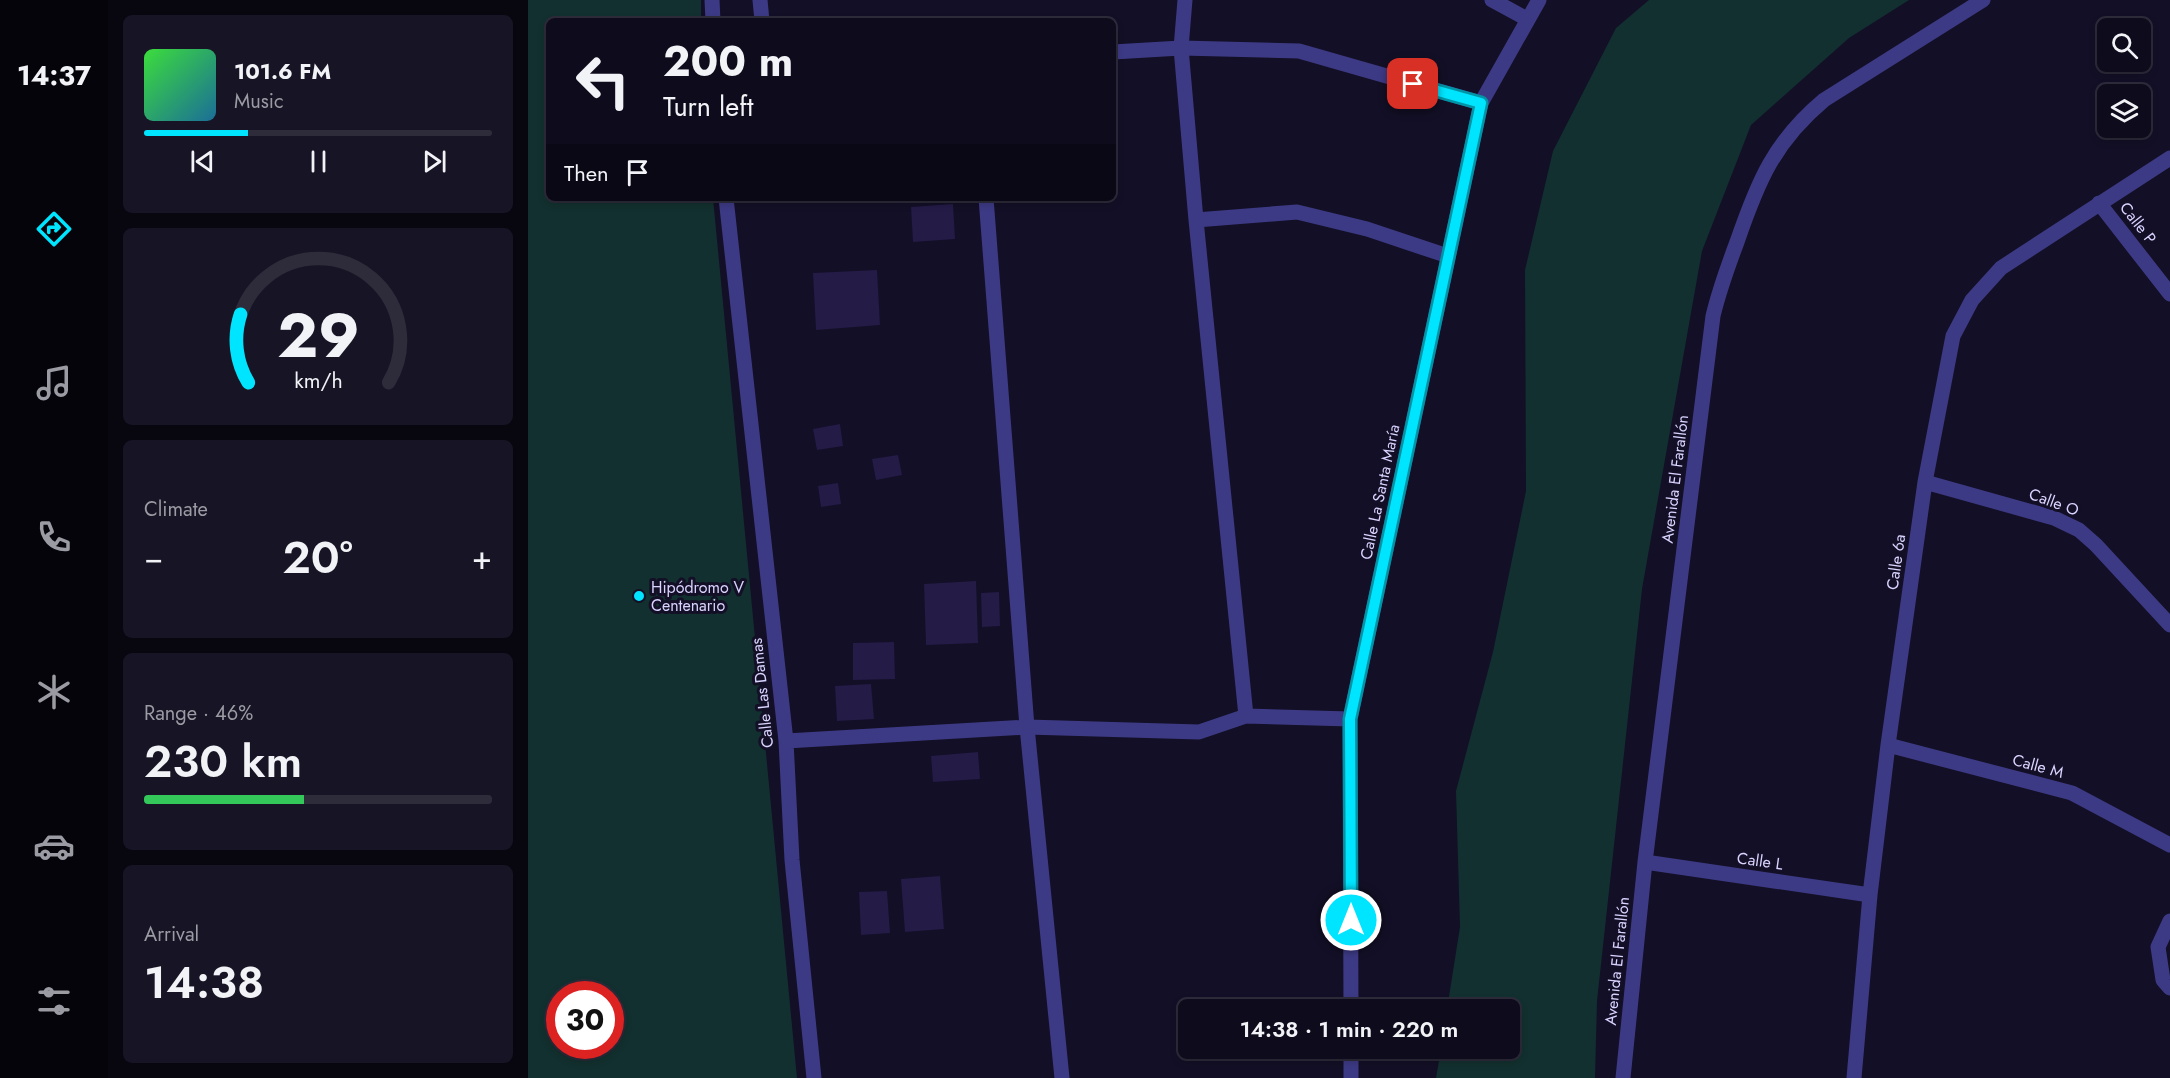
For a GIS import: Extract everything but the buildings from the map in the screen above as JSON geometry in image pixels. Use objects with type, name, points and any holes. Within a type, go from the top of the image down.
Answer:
[{"type":"street","points":[[712,0],[712,18]]},
{"type":"street","points":[[760,0],[762,18]]},
{"type":"street","points":[[1185,0],[1181,48],[1246,716]]},
{"type":"street","points":[[1492,0],[1527,19]]},
{"type":"street","name":"Calle La Santa María","points":[[1351,999],[1350,719],[1481,103],[1539,0]]},
{"type":"street","name":"Avenida El Farallón","points":[[1623,1078],[1645,862],[1713,316],[1723,280],[1754,192],[1768,163],[1802,119],[1824,100],[1983,0]]},
{"type":"street","points":[[1116,52],[1181,48],[1299,51],[1481,103]]},
{"type":"street","name":"Calle 6a","points":[[1854,1078],[1870,895],[1888,745],[1925,482],[1953,336],[1972,300],[2001,268],[2170,158]]},
{"type":"street","name":"Calle Las Damas","points":[[726,201],[786,741],[792,860],[814,1078]]},
{"type":"street","points":[[986,201],[1028,727],[1062,1078]]},
{"type":"street","name":"Calle P","points":[[2099,203],[2170,294]]},
{"type":"street","points":[[1196,220],[1297,212],[1367,229],[1448,256]]},
{"type":"street","name":"Calle O","points":[[1925,482],[2054,518],[2079,530],[2096,545],[2170,625]]},
{"type":"street","points":[[786,741],[1028,727],[1199,732],[1246,716],[1350,719]]},
{"type":"street","name":"Calle M","points":[[1888,745],[2072,793],[2170,845]]},
{"type":"street","name":"Calle L","points":[[1645,862],[1870,895]]},
{"type":"street","points":[[2170,921],[2158,947],[2163,980],[2170,988]]},
{"type":"street","points":[[1351,1059],[1351,1078]]},
{"type":"green space","name":"Hipódromo V Centenario","points":[[528,0],[701,0],[701,18],[546,18],[546,201],[713,201],[797,1078],[528,1078]]},
{"type":"green space","points":[[1649,0],[1909,0],[1849,38],[1751,125],[1702,251],[1642,589],[1597,1001],[1595,1078],[1436,1078],[1439,1059],[1520,1059],[1520,999],[1449,999],[1460,927],[1456,791],[1493,652],[1526,491],[1525,270],[1553,151],[1616,28]]},
{"type":"place","name":"Hipódromo V Centenario","points":[[639,596]]},
{"type":"route","points":[[1351,920],[1350,719],[1481,103],[1413,84]]}]
